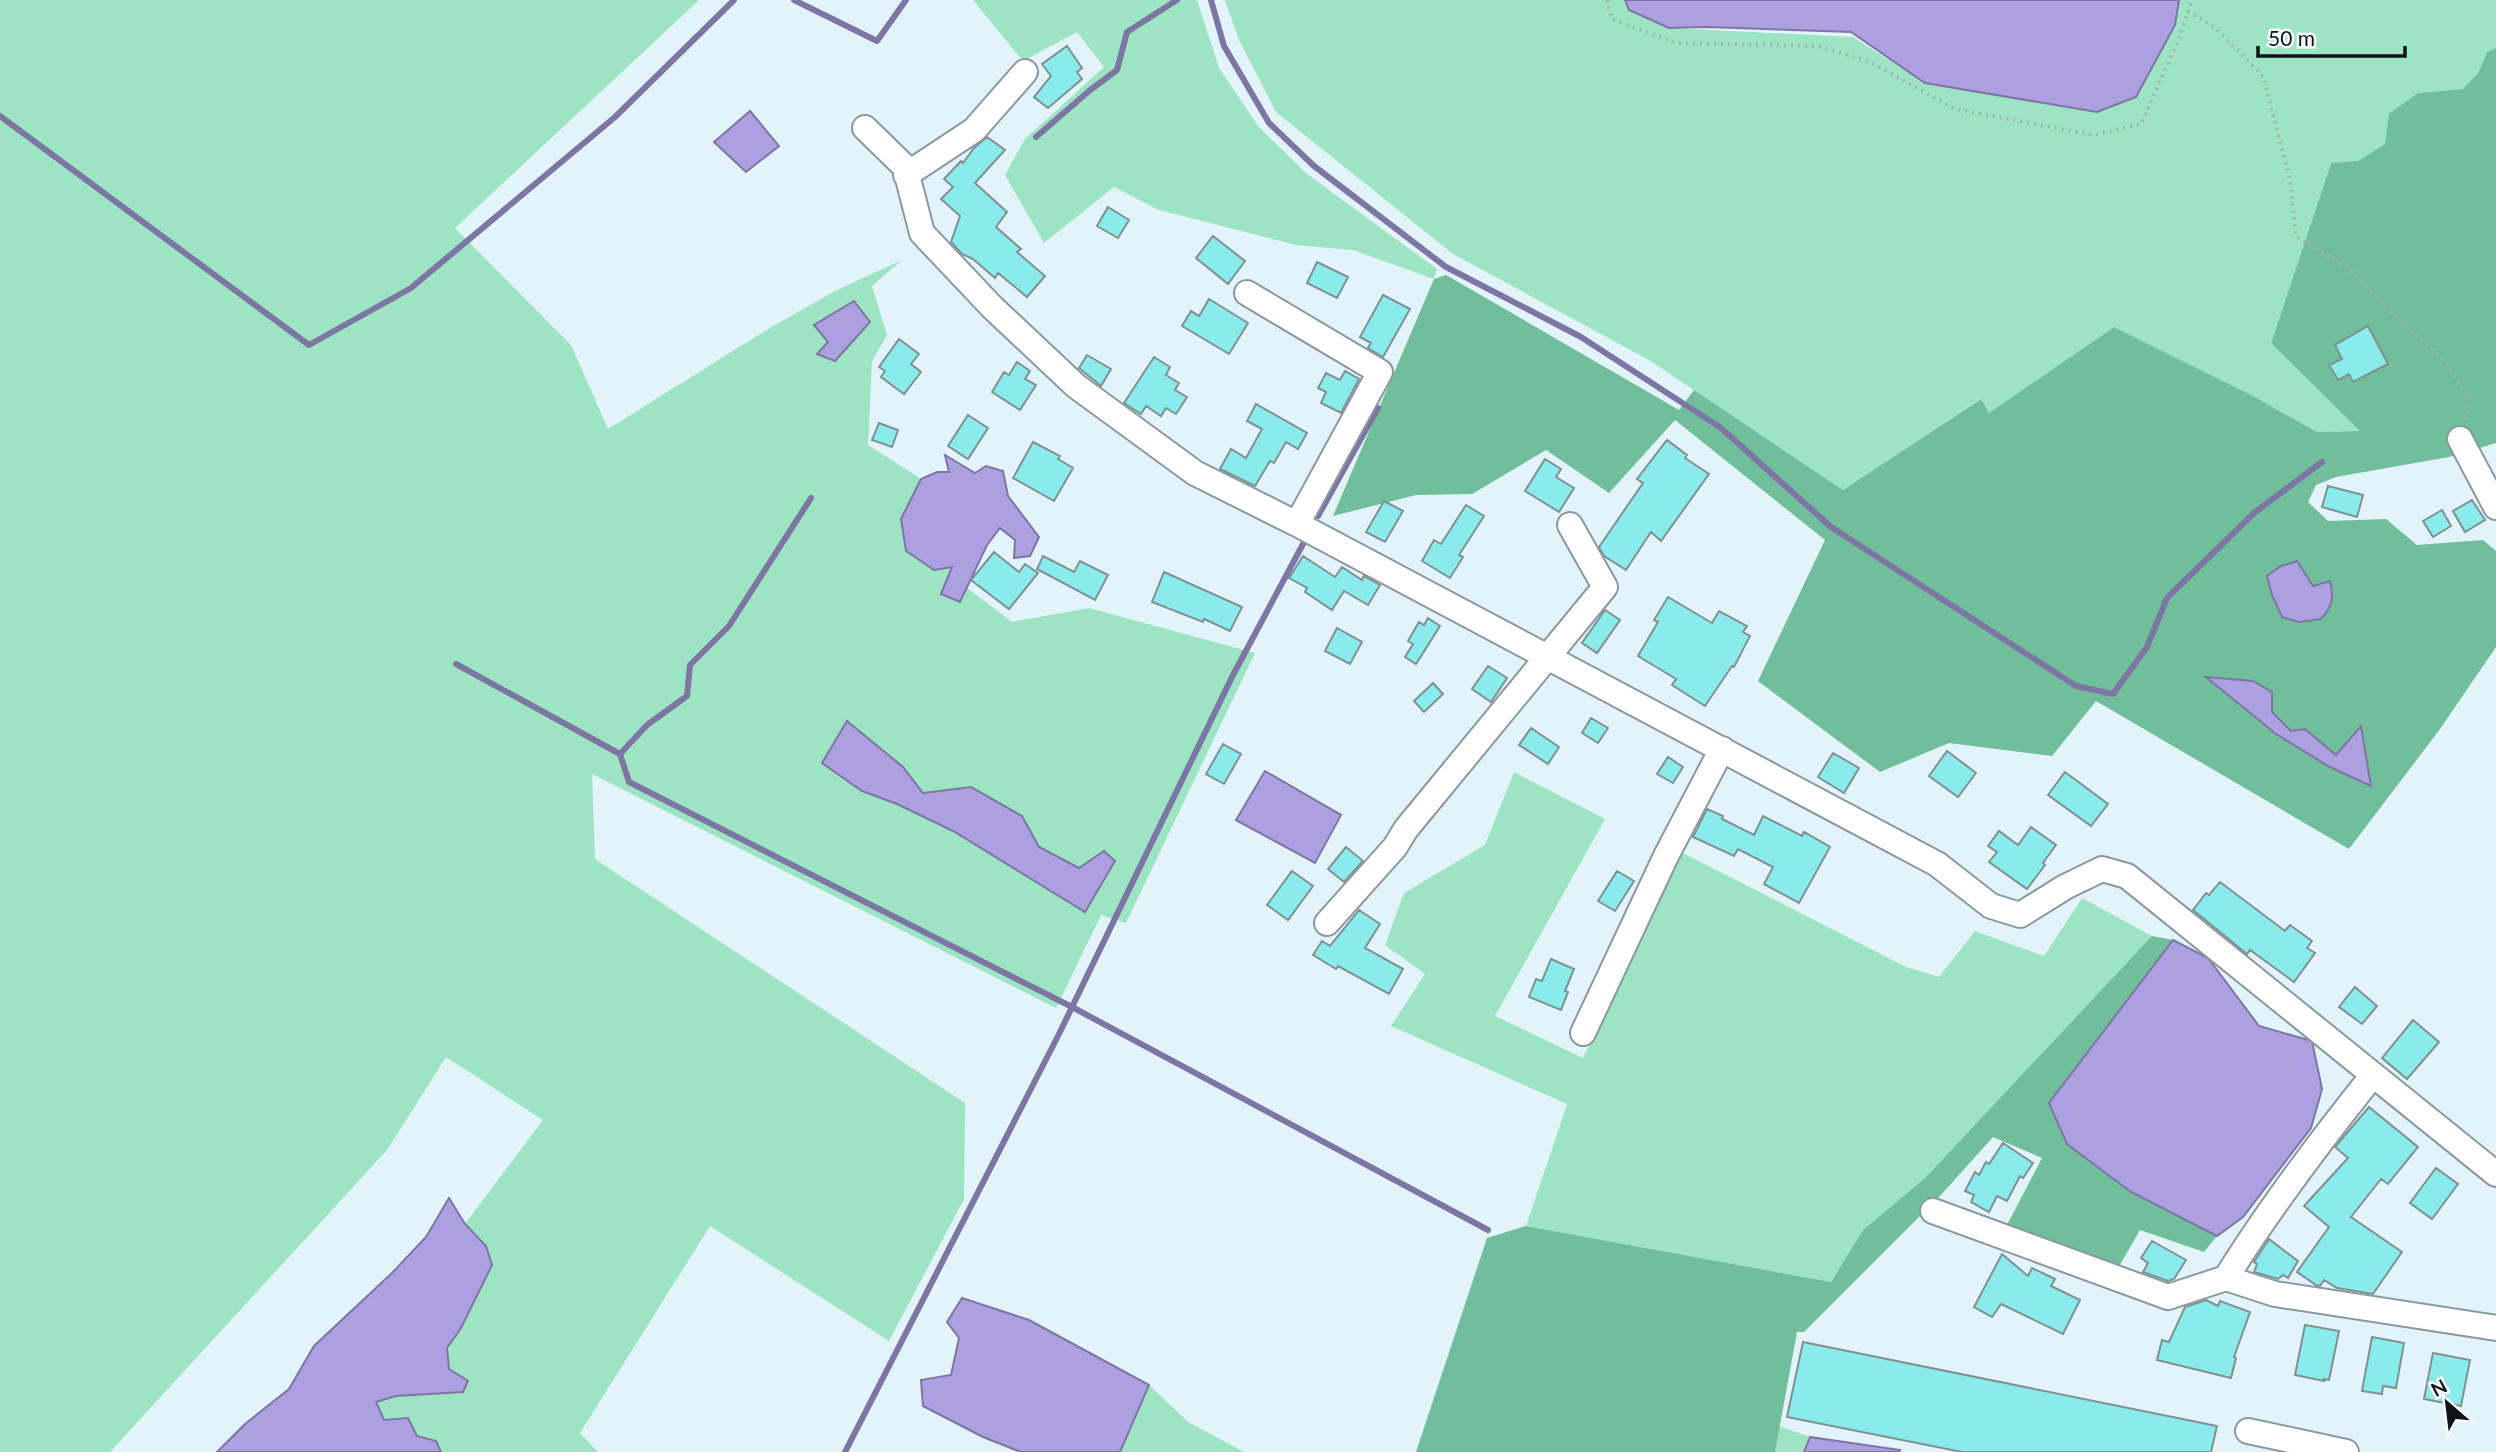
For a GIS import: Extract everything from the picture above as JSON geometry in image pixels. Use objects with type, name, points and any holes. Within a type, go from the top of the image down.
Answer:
[{"type":"street","points":[[906,175],[974,130],[1025,72]]},
{"type":"street","points":[[865,128],[905,167],[922,233],[992,307],[1076,386],[1195,472],[1937,864],[1991,906],[2020,915],[2065,887],[2102,869],[2127,876],[2496,1174]]},
{"type":"street","points":[[1247,293],[1380,372],[1297,524]]},
{"type":"street","points":[[2460,439],[2496,507]]},
{"type":"street","points":[[1327,923],[1395,847],[1406,829],[1605,587],[1570,525]]},
{"type":"street","points":[[1583,1032],[1666,856],[1722,749]]},
{"type":"street","points":[[2226,1278],[2323,1137],[2373,1075]]},
{"type":"street","points":[[1933,1211],[2168,1297],[2226,1278],[2275,1294],[2496,1328]]},
{"type":"street","points":[[2248,1431],[2346,1452]]},
{"type":"path","points":[[1608,0],[1612,19],[1676,43],[1818,46],[1868,61],[1955,109],[2093,135],[2141,124],[2177,43],[2192,0]]},
{"type":"path","points":[[2188,11],[2216,28],[2263,76],[2290,180],[2296,236],[2350,270],[2405,326],[2444,359],[2471,402],[2460,439]]},
{"type":"green space","points":[[0,0],[699,0],[455,228],[571,345],[608,429],[768,329],[835,291],[902,260],[872,286],[887,335],[872,361],[868,445],[921,479],[901,519],[906,551],[934,570],[952,567],[960,602],[967,588],[1012,622],[1089,608],[1255,653],[1126,923],[1101,915],[1056,1008],[592,774],[595,859],[965,1103],[964,1199],[889,1341],[710,1226],[580,1433],[598,1452],[441,1452],[436,1441],[417,1436],[384,1420],[375,1402],[396,1396],[441,1393],[449,1369],[447,1348],[461,1328],[486,1246],[465,1224],[543,1120],[446,1057],[387,1150],[110,1452],[0,1452]]},
{"type":"green space","points":[[973,0],[1197,0],[1219,68],[1258,126],[1307,174],[1437,269],[1434,279],[1353,250],[1296,245],[1159,210],[1114,187],[1044,243],[1005,175],[1025,139],[1104,67],[1077,32],[1023,61]]},
{"type":"green space","points":[[1225,0],[1625,0],[1630,11],[1669,28],[1853,37],[1925,83],[2175,25],[2179,0],[2496,0],[2496,48],[2487,52],[2478,73],[2463,89],[2418,93],[2386,144],[2358,161],[2331,163],[2271,343],[2361,431],[2317,432],[2255,397],[2114,327],[1989,413],[1980,399],[1843,490],[1649,360],[1453,254],[1276,112],[1239,40]]},
{"type":"green space","points":[[2496,48],[2496,443],[2449,457],[2336,477],[2316,485],[2308,502],[2328,521],[2386,519],[2417,545],[2483,540],[2496,551],[2496,647],[2440,729],[2349,849],[2096,701],[2052,756],[1949,743],[1880,772],[1758,681],[1825,540],[1675,420],[1609,493],[1546,450],[1472,494],[1416,495],[1333,516],[1434,279],[1446,275],[1679,410],[1694,390],[1843,490],[1981,399],[1989,413],[2114,327],[2255,397],[2317,432],[2360,431],[2271,343],[2331,163],[2358,161],[2385,144],[2389,114],[2418,93],[2463,89],[2478,73],[2487,52]]},
{"type":"green space","points":[[1514,772],[1605,819],[1495,1016],[1583,1058],[1681,852],[1906,967],[1939,977],[1975,931],[2044,956],[2082,898],[2152,936],[1925,1178],[1863,1230],[1831,1282],[1526,1226],[1567,1104],[1391,1026],[1425,974],[1385,945],[1404,893],[1485,845]]},
{"type":"green space","points":[[2152,936],[2173,940],[2049,1103],[2067,1144],[2131,1192],[2217,1236],[2204,1252],[2140,1230],[2118,1268],[2007,1225],[2042,1158],[1993,1137],[1940,1196],[1804,1332],[1797,1332],[1775,1452],[1416,1452],[1487,1238],[1526,1226],[1831,1282],[1863,1230],[1925,1178]]},
{"type":"green space","points":[[1149,1385],[1188,1422],[1244,1452],[1120,1452]]},
{"type":"green space","points":[[1779,1426],[1810,1437],[1804,1452],[1775,1452]]},
{"type":"shaded area","points":[[1625,0],[2179,0],[2175,25],[2136,97],[2097,112],[1925,83],[1851,32],[1669,28],[1629,10]]},
{"type":"shaded area","points":[[750,111],[779,146],[746,172],[714,142]]},
{"type":"shaded area","points":[[854,301],[870,322],[835,361],[817,354],[828,342],[814,325]]},
{"type":"shaded area","points":[[945,455],[975,473],[986,466],[1003,471],[1008,496],[1039,537],[1030,556],[1014,558],[1015,540],[1000,528],[987,545],[960,602],[941,594],[952,567],[934,570],[906,551],[901,519],[921,479],[937,472],[949,472]]},
{"type":"shaded area","points":[[2297,561],[2313,586],[2330,581],[2332,601],[2321,619],[2299,622],[2282,617],[2272,595],[2267,576],[2281,566]]},
{"type":"shaded area","points":[[2206,677],[2253,681],[2272,692],[2272,712],[2291,731],[2305,729],[2336,755],[2361,726],[2371,786],[2328,766],[2276,734]]},
{"type":"shaded area","points":[[847,721],[903,767],[923,793],[971,787],[1022,816],[1039,847],[1079,868],[1104,851],[1115,861],[1085,912],[953,831],[897,804],[862,791],[822,763]]},
{"type":"shaded area","points":[[1265,771],[1341,815],[1315,863],[1236,820]]},
{"type":"shaded area","points":[[2173,940],[2208,958],[2259,1026],[2312,1041],[2322,1089],[2311,1128],[2243,1217],[2217,1236],[2131,1192],[2067,1144],[2049,1103]]},
{"type":"shaded area","points":[[449,1198],[465,1224],[486,1246],[492,1265],[461,1328],[447,1348],[449,1369],[468,1381],[463,1392],[396,1396],[376,1402],[384,1420],[408,1418],[417,1436],[436,1441],[441,1452],[217,1452],[245,1424],[289,1389],[314,1346],[426,1237]]},
{"type":"shaded area","points":[[962,1298],[1029,1320],[1149,1385],[1120,1452],[1021,1452],[983,1437],[923,1406],[921,1380],[951,1375],[959,1338],[947,1322]]},
{"type":"shaded area","points":[[1810,1437],[1900,1450],[1804,1452]]},
{"type":"building","points":[[1067,46],[1082,68],[1077,72],[1082,79],[1048,108],[1034,97],[1051,76],[1042,64]]},
{"type":"building","points":[[987,137],[1005,150],[975,183],[1007,212],[996,227],[1021,249],[1017,252],[1045,276],[1027,297],[998,273],[995,278],[973,259],[962,254],[951,242],[960,216],[941,199],[953,187],[944,179]]},
{"type":"building","points":[[1108,207],[1129,220],[1118,238],[1097,226]]},
{"type":"building","points":[[1213,236],[1245,261],[1228,284],[1196,258]]},
{"type":"building","points":[[1317,262],[1348,277],[1337,298],[1307,283]]},
{"type":"building","points":[[1383,295],[1410,309],[1383,357],[1368,348],[1371,343],[1360,337]]},
{"type":"building","points":[[1209,299],[1248,323],[1229,354],[1182,326],[1191,311],[1199,316]]},
{"type":"building","points":[[2368,326],[2388,364],[2353,382],[2349,374],[2338,380],[2329,365],[2342,359],[2335,345]]},
{"type":"building","points":[[899,339],[919,354],[911,364],[921,372],[904,394],[881,377],[885,371],[879,367]]},
{"type":"building","points":[[1087,355],[1111,369],[1101,386],[1079,368]]},
{"type":"building","points":[[1154,357],[1170,367],[1166,375],[1179,383],[1175,390],[1187,397],[1176,414],[1166,408],[1161,416],[1146,406],[1141,414],[1124,403]]},
{"type":"building","points":[[1017,362],[1030,371],[1025,379],[1036,385],[1020,410],[992,392],[1004,372],[1009,375]]},
{"type":"building","points":[[1345,371],[1359,379],[1341,413],[1321,403],[1326,392],[1318,388],[1326,373],[1340,380]]},
{"type":"building","points":[[1256,404],[1307,433],[1298,449],[1286,442],[1274,463],[1270,461],[1255,486],[1220,469],[1231,449],[1246,458],[1262,429],[1247,421]]},
{"type":"building","points":[[968,415],[988,428],[968,459],[948,446]]},
{"type":"building","points":[[879,423],[898,430],[892,447],[872,440]]},
{"type":"building","points":[[1667,440],[1687,455],[1685,458],[1709,474],[1661,541],[1651,532],[1626,570],[1604,556],[1599,547],[1643,483],[1637,479]]},
{"type":"building","points":[[1033,442],[1060,456],[1058,459],[1073,468],[1054,501],[1013,478]]},
{"type":"building","points":[[1545,459],[1561,469],[1556,477],[1574,488],[1559,512],[1525,491]]},
{"type":"building","points":[[2328,486],[2363,495],[2357,517],[2322,507]]},
{"type":"building","points":[[2472,500],[2485,520],[2465,532],[2453,511]]},
{"type":"building","points":[[1384,501],[1403,511],[1385,542],[1366,532]]},
{"type":"building","points":[[1466,505],[1484,516],[1459,555],[1463,557],[1450,578],[1422,561],[1434,540],[1441,544]]},
{"type":"building","points":[[2442,510],[2451,526],[2433,537],[2423,521]]},
{"type":"building","points":[[994,552],[1019,572],[1025,564],[1038,573],[1009,609],[971,580]]},
{"type":"building","points":[[1043,556],[1074,572],[1080,561],[1108,575],[1095,600],[1037,569]]},
{"type":"building","points":[[1303,556],[1335,577],[1342,567],[1362,580],[1364,576],[1380,585],[1368,605],[1344,591],[1332,610],[1305,592],[1307,588],[1289,578]]},
{"type":"building","points":[[1164,572],[1242,607],[1230,631],[1204,619],[1203,622],[1152,602]]},
{"type":"building","points":[[1668,597],[1712,623],[1719,611],[1747,626],[1743,632],[1750,636],[1734,667],[1732,666],[1705,706],[1672,685],[1676,679],[1638,656],[1658,622],[1654,620]]},
{"type":"building","points":[[1605,610],[1620,620],[1597,653],[1582,643]]},
{"type":"building","points":[[1428,618],[1440,626],[1416,664],[1405,657],[1413,644],[1408,641],[1419,622],[1424,625]]},
{"type":"building","points":[[1337,628],[1362,642],[1350,664],[1325,651]]},
{"type":"building","points":[[1488,666],[1507,678],[1491,702],[1472,689]]},
{"type":"building","points":[[1433,683],[1443,694],[1424,712],[1414,701]]},
{"type":"building","points":[[1591,718],[1608,728],[1598,743],[1582,733]]},
{"type":"building","points":[[1531,728],[1559,747],[1548,764],[1519,745]]},
{"type":"building","points":[[1223,744],[1241,754],[1224,784],[1206,774]]},
{"type":"building","points":[[1947,751],[1976,773],[1958,797],[1929,776]]},
{"type":"building","points":[[1833,753],[1859,768],[1844,793],[1818,777]]},
{"type":"building","points":[[1668,757],[1683,767],[1673,783],[1657,774]]},
{"type":"building","points":[[2065,772],[2108,804],[2091,826],[2048,795]]},
{"type":"building","points":[[1707,809],[1754,835],[1763,816],[1802,836],[1804,832],[1830,847],[1799,903],[1764,884],[1773,867],[1738,849],[1734,856],[1693,837]]},
{"type":"building","points":[[2031,827],[2056,845],[2027,889],[1989,862],[1997,852],[1988,846],[1999,831],[2018,845]]},
{"type":"building","points":[[1346,847],[1363,861],[1344,882],[1328,869]]},
{"type":"building","points":[[1292,871],[1313,886],[1288,920],[1267,905]]},
{"type":"building","points":[[1617,871],[1634,881],[1615,911],[1598,901]]},
{"type":"building","points":[[2220,882],[2285,931],[2290,925],[2312,941],[2307,948],[2315,953],[2294,982],[2250,950],[2247,954],[2193,910],[2206,893],[2209,895]]},
{"type":"building","points":[[1359,910],[1380,924],[1365,948],[1403,969],[1389,994],[1313,955],[1322,941],[1330,946]]},
{"type":"building","points":[[1551,959],[1574,969],[1561,1010],[1529,997],[1536,979],[1542,981]]},
{"type":"building","points":[[2355,987],[2377,1006],[2362,1024],[2339,1007]]},
{"type":"building","points":[[2413,1020],[2439,1042],[2407,1079],[2382,1058]]},
{"type":"building","points":[[2369,1107],[2418,1147],[2388,1184],[2381,1179],[2351,1217],[2402,1252],[2373,1294],[2337,1288],[2324,1280],[2320,1286],[2316,1285],[2297,1272],[2329,1227],[2304,1206],[2348,1158],[2335,1147]]},
{"type":"building","points":[[2003,1143],[2033,1163],[2023,1178],[2020,1176],[2007,1201],[1997,1196],[1989,1212],[1971,1202],[1974,1195],[1965,1191],[1975,1172],[1979,1175],[1986,1162],[1989,1164]]},
{"type":"building","points":[[2436,1168],[2458,1184],[2432,1219],[2410,1203]]},
{"type":"building","points":[[2269,1239],[2298,1261],[2288,1278],[2283,1275],[2278,1279],[2254,1272],[2257,1264],[2254,1262]]},
{"type":"building","points":[[2152,1241],[2186,1260],[2174,1279],[2168,1281],[2143,1272],[2148,1263],[2141,1258]]},
{"type":"building","points":[[2002,1254],[2028,1276],[2032,1268],[2055,1279],[2051,1286],[2080,1300],[2063,1334],[2001,1304],[1992,1317],[1974,1307]]},
{"type":"building","points":[[2206,1300],[2218,1306],[2220,1301],[2250,1312],[2234,1357],[2236,1358],[2231,1378],[2157,1360],[2162,1340],[2169,1342],[2185,1307]]},
{"type":"building","points":[[2305,1325],[2339,1331],[2329,1380],[2295,1375]]},
{"type":"building","points":[[2372,1337],[2404,1343],[2396,1388],[2383,1386],[2382,1394],[2362,1391]]},
{"type":"building","points":[[1803,1342],[2217,1426],[2211,1452],[1962,1452],[1787,1417]]},
{"type":"building","points":[[2433,1353],[2470,1360],[2461,1406],[2424,1399]]},
{"type":"waterway","points":[[0,116],[309,345],[411,288],[615,117],[734,0]]},
{"type":"waterway","points":[[794,0],[877,41],[906,0]]},
{"type":"waterway","points":[[1036,137],[1117,70],[1127,32],[1177,0]]},
{"type":"waterway","points":[[1211,0],[1224,46],[1269,123],[1314,166],[1446,267],[1581,337],[1721,428],[1831,527],[2076,686],[2113,694],[2147,647],[2167,598],[2254,513],[2322,462]]},
{"type":"waterway","points":[[1318,516],[1378,408]]},
{"type":"waterway","points":[[620,754],[647,725],[687,696],[690,665],[729,626],[811,498]]},
{"type":"waterway","points":[[845,1452],[1058,1036],[1233,675],[1303,544]]},
{"type":"waterway","points":[[456,664],[620,754],[629,782],[1072,1007],[1488,1230]]}]
